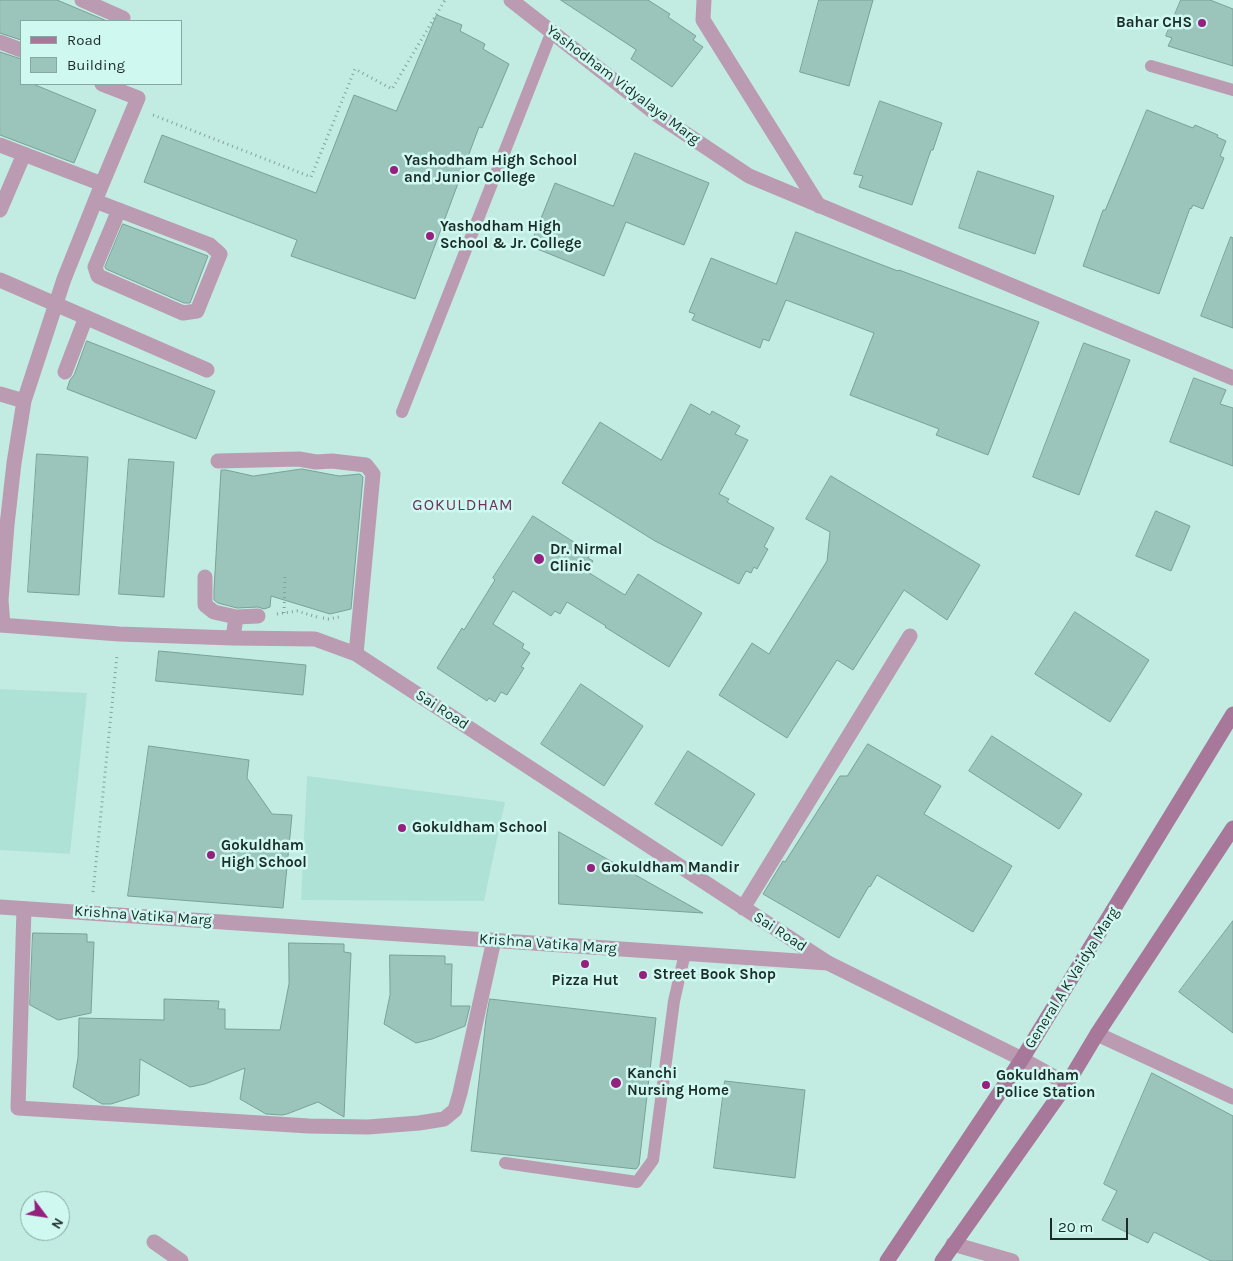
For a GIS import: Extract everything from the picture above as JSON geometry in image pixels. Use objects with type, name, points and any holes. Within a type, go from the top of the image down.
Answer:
[{"type":"main road","name":"General A K Vaidya Marg","points":[[887,1261],[1022,1059],[1233,714]]},
{"type":"main road","points":[[942,1261],[1067,1084],[1097,1034],[1231,835]]},
{"type":"street","points":[[82,0],[124,18]]},
{"type":"street","name":"Yashodham Vidyalaya Marg","points":[[511,0],[659,116],[749,176],[1233,378]]},
{"type":"street","points":[[704,0],[703,20],[819,206]]},
{"type":"street","points":[[0,42],[20,50]]},
{"type":"street","points":[[1,625],[7,525],[24,401],[64,279],[138,98],[105,85]]},
{"type":"street","points":[[0,145],[102,184]]},
{"type":"street","points":[[0,210],[24,154]]},
{"type":"street","points":[[95,201],[119,210],[210,245],[220,254],[197,311],[183,313],[98,276],[95,267],[119,210]]},
{"type":"street","points":[[0,280],[207,370]]},
{"type":"street","points":[[65,372],[86,317]]},
{"type":"street","points":[[0,394],[24,401]]},
{"type":"street","points":[[218,460],[299,459],[316,462],[332,461],[366,465],[373,474],[356,654]]},
{"type":"street","points":[[205,577],[205,605],[214,612],[236,617],[264,615]]},
{"type":"street","points":[[233,638],[236,617]]},
{"type":"street","name":"Sai Road","points":[[1,625],[119,634],[315,639],[356,654],[828,963]]},
{"type":"street","points":[[743,908],[910,636]]},
{"type":"street","name":"Krishna Vatika Marg","points":[[0,907],[828,963],[1022,1059],[1067,1084]]},
{"type":"street","points":[[24,908],[18,1108],[309,1126],[368,1127],[444,1119],[454,1110],[460,1094],[494,940]]},
{"type":"street","points":[[1097,1034],[1233,1097]]},
{"type":"street","points":[[154,1242],[181,1261]]},
{"type":"street","points":[[953,1244],[1012,1261]]},
{"type":"lane","points":[[402,412],[552,31]]},
{"type":"lane","points":[[1151,66],[1233,90]]},
{"type":"lane","points":[[505,1163],[637,1182],[654,1160],[674,1001],[685,953]]},
{"type":"path","points":[[133,107],[311,177],[355,69],[392,89],[445,0]]},
{"type":"path","points":[[284,613],[285,575]]},
{"type":"path","points":[[264,615],[297,611],[328,619],[359,614]]},
{"type":"path","points":[[91,913],[119,634]]},
{"type":"shaded area","points":[[0,689],[87,693],[70,854],[0,850]]},
{"type":"shaded area","name":"Gokuldham School","points":[[307,776],[505,802],[484,901],[301,900]]},
{"type":"building","points":[[0,0],[57,0],[105,20],[20,20],[20,40],[0,33]]},
{"type":"building","points":[[561,0],[648,0],[670,14],[668,17],[696,36],[693,40],[703,47],[672,87],[631,59],[636,50]]},
{"type":"building","points":[[819,0],[873,0],[849,86],[800,72]]},
{"type":"building","name":"Bahar CHS","points":[[1181,0],[1210,0],[1233,9],[1233,66],[1168,46],[1172,38],[1166,36]]},
{"type":"building","points":[[437,15],[462,25],[460,31],[485,44],[483,49],[509,64],[482,128],[479,127],[415,299],[291,256],[297,240],[144,182],[162,135],[316,193],[354,95],[396,111]]},
{"type":"building","points":[[0,52],[20,59],[20,85],[35,85],[96,110],[74,163],[0,135]]},
{"type":"building","points":[[880,101],[942,123],[912,205],[859,187],[863,176],[854,174]]},
{"type":"building","points":[[1147,110],[1193,128],[1195,125],[1218,135],[1217,137],[1226,141],[1220,156],[1224,158],[1203,209],[1193,205],[1190,208],[1159,294],[1083,266],[1103,210],[1105,210]]},
{"type":"building","points":[[635,153],[709,183],[684,245],[626,222],[604,276],[530,246],[555,183],[613,206]]},
{"type":"building","points":[[978,171],[1054,196],[1035,254],[959,228]]},
{"type":"building","points":[[123,224],[208,256],[190,303],[184,303],[106,269],[105,267]]},
{"type":"building","points":[[796,232],[1039,322],[988,455],[936,435],[939,429],[850,395],[874,333],[786,300],[769,341],[763,339],[760,348],[692,320],[695,314],[689,312],[711,258],[776,284]]},
{"type":"building","points":[[1231,237],[1233,238],[1233,328],[1201,316]]},
{"type":"building","points":[[87,341],[215,391],[196,439],[67,389]]},
{"type":"building","points":[[1084,343],[1130,360],[1079,495],[1033,477]]},
{"type":"building","points":[[1194,378],[1226,390],[1220,404],[1233,408],[1233,466],[1170,442]]},
{"type":"building","points":[[691,404],[710,415],[712,411],[740,426],[735,434],[748,440],[719,494],[729,499],[727,502],[774,528],[764,547],[768,549],[757,569],[754,567],[751,573],[746,571],[739,584],[655,541],[562,483],[600,422],[661,460]]},
{"type":"building","points":[[37,454],[88,457],[79,595],[28,592]]},
{"type":"building","points":[[129,459],[174,462],[164,597],[119,594]]},
{"type":"building","points":[[302,469],[339,476],[360,474],[363,477],[351,609],[330,614],[271,596],[270,607],[264,609],[258,607],[237,608],[218,603],[214,600],[214,590],[221,470],[253,476]]},
{"type":"building","points":[[831,476],[980,565],[947,620],[904,590],[853,670],[837,660],[787,738],[719,695],[752,643],[769,654],[827,561],[830,532],[806,519]]},
{"type":"building","points":[[1156,511],[1190,526],[1171,571],[1136,556]]},
{"type":"building","points":[[533,516],[591,553],[588,558],[593,561],[586,571],[625,595],[638,574],[702,613],[669,667],[567,602],[560,614],[555,611],[551,616],[513,591],[493,624],[524,644],[522,648],[530,653],[521,667],[524,668],[507,695],[501,692],[495,702],[489,698],[487,701],[437,668],[462,628],[464,630],[495,580],[493,578]]},
{"type":"building","points":[[1075,612],[1149,660],[1110,722],[1035,674]]},
{"type":"building","points":[[159,651],[306,665],[303,695],[156,681]]},
{"type":"building","points":[[581,684],[643,726],[604,786],[541,744]]},
{"type":"building","points":[[992,736],[1082,794],[1059,829],[969,771]]},
{"type":"building","points":[[868,744],[941,786],[924,814],[1012,866],[973,932],[877,875],[839,938],[763,894],[840,776],[847,776]]},
{"type":"building","name":"Gokuldham High School","points":[[149,746],[249,760],[247,778],[272,814],[292,815],[283,908],[128,896]]},
{"type":"building","points":[[688,751],[755,794],[722,846],[655,804]]},
{"type":"building","name":"Gokuldham Mandir","points":[[559,832],[703,913],[559,904]]},
{"type":"building","points":[[1233,921],[1233,1033],[1179,992]]},
{"type":"building","points":[[33,933],[87,934],[87,942],[94,942],[91,1013],[58,1020],[30,1005]]},
{"type":"building","points":[[289,943],[344,944],[344,952],[351,953],[344,1117],[318,1102],[287,1114],[266,1114],[240,1099],[245,1068],[205,1084],[190,1087],[140,1059],[139,1095],[111,1104],[102,1104],[73,1087],[78,1058],[79,1018],[164,1020],[164,999],[219,1001],[218,1009],[225,1009],[225,1029],[280,1030],[289,984]]},
{"type":"building","points":[[390,955],[445,956],[445,964],[452,964],[451,1006],[470,1006],[465,1026],[416,1043],[384,1024],[390,995]]},
{"type":"building","points":[[490,999],[656,1018],[639,1165],[636,1169],[471,1151]]},
{"type":"building","points":[[1152,1073],[1233,1116],[1233,1261],[1211,1261],[1154,1232],[1148,1243],[1102,1220],[1117,1191],[1104,1184]]},
{"type":"building","points":[[725,1081],[805,1090],[795,1178],[714,1168]]},
{"type":"place","name":"Bahar CHS","points":[[1202,23]]},
{"type":"place","name":"Yashodham High School and Junior College","points":[[394,170]]},
{"type":"place","name":"Yashodham High School & Jr. College","points":[[430,236]]},
{"type":"place","name":"Dr. Nirmal Clinic","points":[[539,559]]},
{"type":"place","name":"Gokuldham School","points":[[402,828]]},
{"type":"place","name":"Gokuldham High School","points":[[211,855]]},
{"type":"place","name":"Gokuldham Mandir","points":[[591,868]]},
{"type":"place","name":"Pizza Hut","points":[[585,964]]},
{"type":"place","name":"Street Book Shop","points":[[643,975]]},
{"type":"place","name":"Kanchi Nursing Home","points":[[616,1083]]},
{"type":"place","name":"Gokuldham Police Station","points":[[986,1085]]},
{"type":"district","name":"GOKULDHAM","points":[[463,505]]}]
